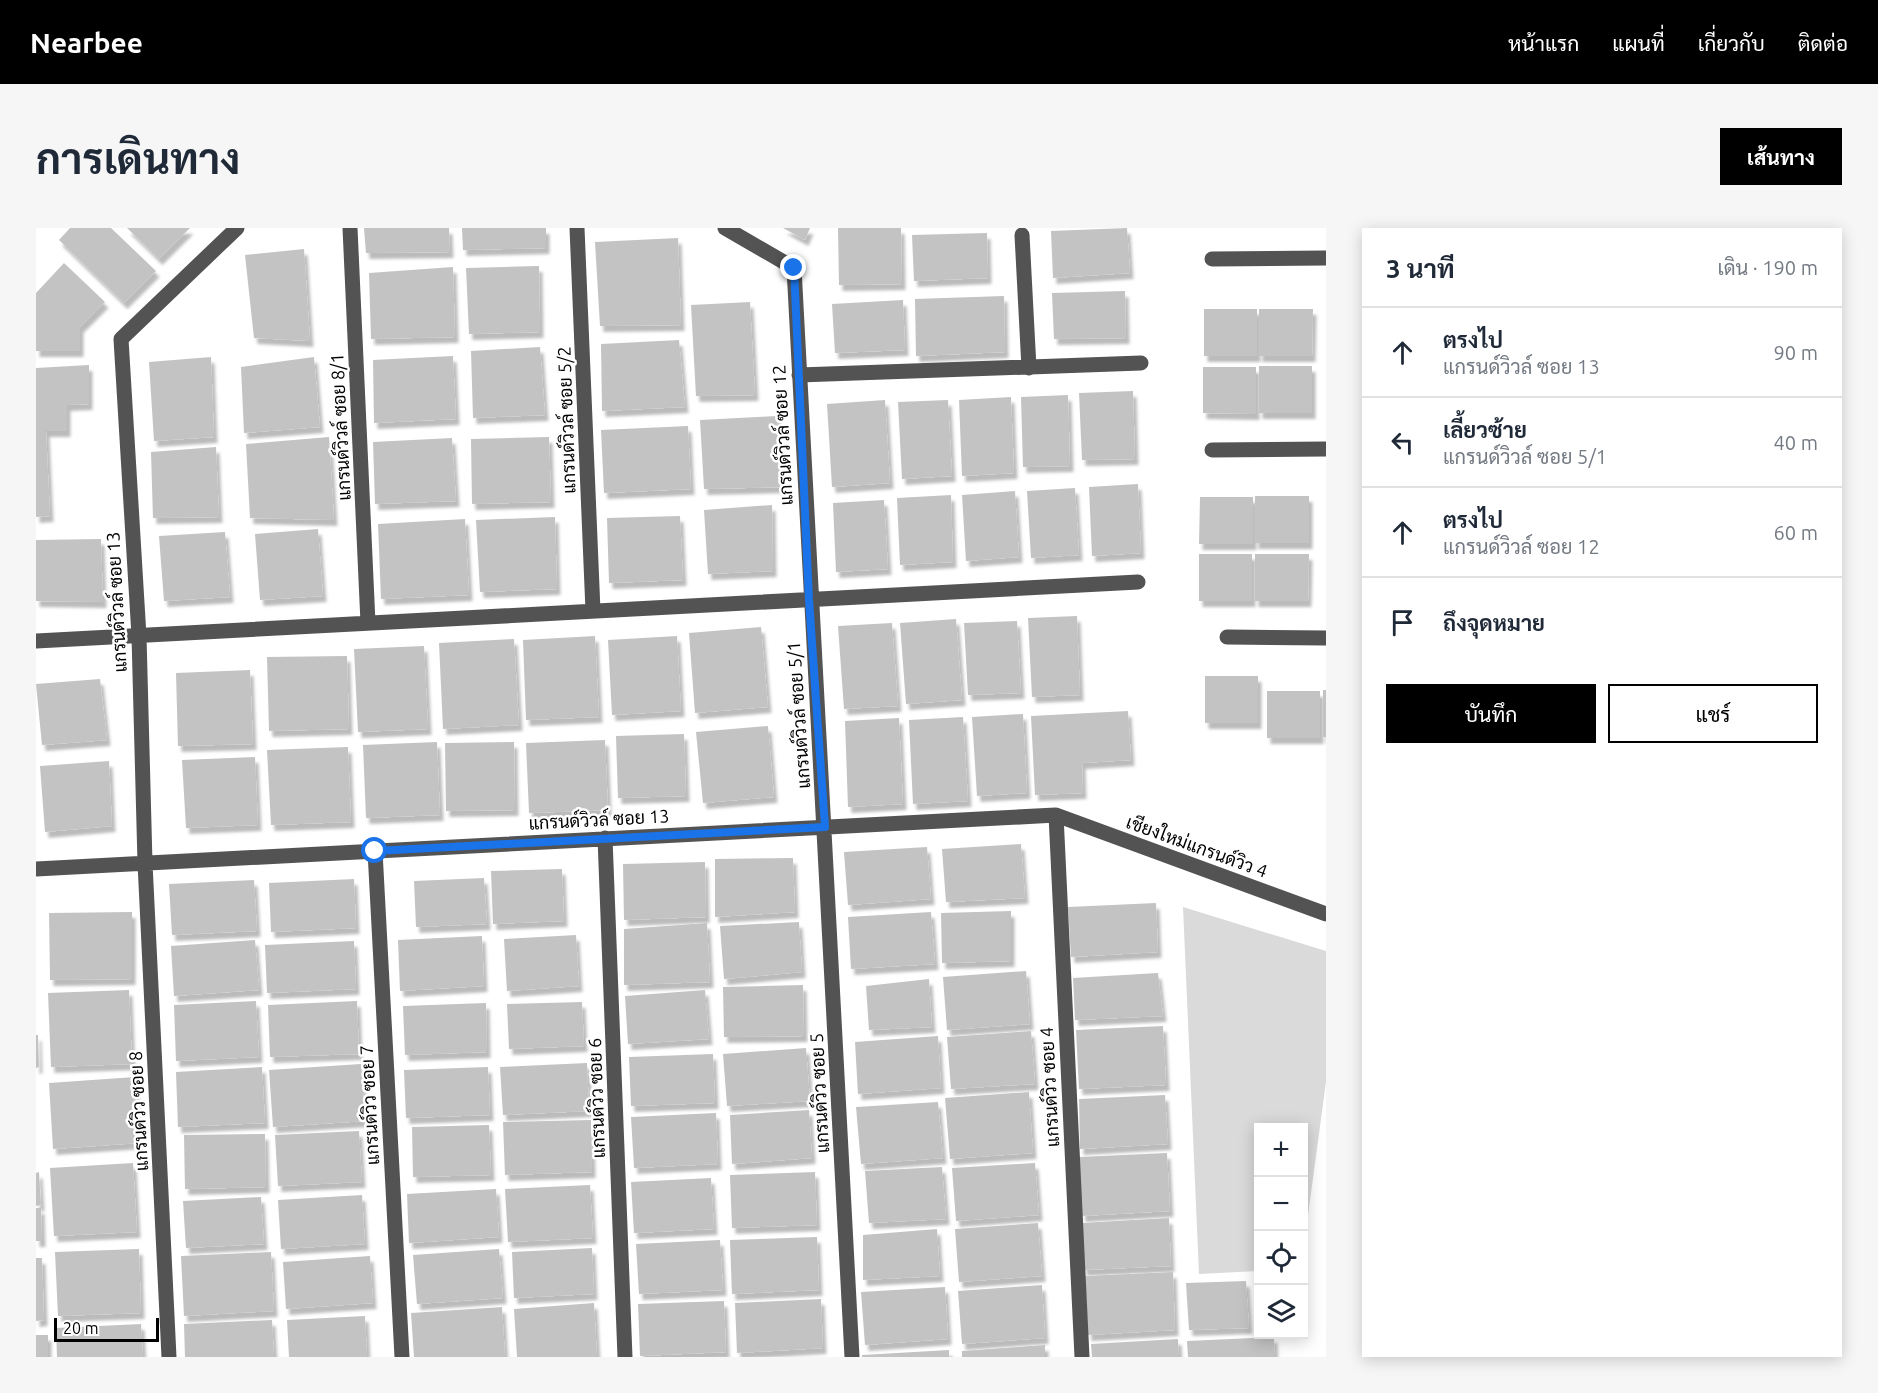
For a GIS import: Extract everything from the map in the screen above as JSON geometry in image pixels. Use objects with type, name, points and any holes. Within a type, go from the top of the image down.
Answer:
[{"type":"street","name":"แกรนด์วิวล์ ซอย 13","points":[[145,863],[139,636],[120,339],[237,228]]},
{"type":"street","name":"แกรนด์วิวล์ ซอย 8/1","points":[[350,228],[369,623]]},
{"type":"street","name":"แกรนด์วิวล์ ซอย 5/2","points":[[577,228],[593,611]]},
{"type":"street","name":"แกรนด์วิวล์ ซอย 12","points":[[725,228],[794,268],[809,600]]},
{"type":"street","points":[[1022,235],[1029,368]]},
{"type":"street","points":[[1212,259],[1326,258]]},
{"type":"street","points":[[799,375],[1141,363]]},
{"type":"street","points":[[1212,450],[1326,448]]},
{"type":"street","points":[[36,641],[1138,582]]},
{"type":"street","name":"แกรนด์วิวล์ ซอย 5/1","points":[[809,600],[825,827]]},
{"type":"street","points":[[1227,637],[1326,638]]},
{"type":"street","name":"แกรนด์วิวล์ ซอย 13","points":[[36,869],[1056,815]]},
{"type":"street","name":"เชียงใหม่แกรนด์วิว 4","points":[[1056,815],[1326,914]]},
{"type":"street","name":"แกรนด์วิว ซอย 4","points":[[1056,815],[1082,1357]]},
{"type":"street","name":"แกรนด์วิว ซอย 5","points":[[825,827],[852,1357]]},
{"type":"street","name":"แกรนด์วิว ซอย 6","points":[[605,838],[625,1357]]},
{"type":"street","name":"แกรนด์วิว ซอย 7","points":[[375,851],[402,1357]]},
{"type":"street","name":"แกรนด์วิว ซอย 8","points":[[145,863],[169,1357]]},
{"type":"shaded area","points":[[1183,907],[1326,951],[1326,1082],[1308,1215],[1308,1123],[1254,1123],[1254,1271],[1199,1274]]},
{"type":"building","points":[[70,228],[111,228],[156,271],[124,303],[59,240]]},
{"type":"building","points":[[127,228],[190,228],[159,259]]},
{"type":"building","points":[[364,228],[449,228],[450,252],[366,253]]},
{"type":"building","points":[[462,228],[546,228],[546,248],[463,250]]},
{"type":"building","points":[[783,228],[810,228],[805,240]]},
{"type":"building","points":[[838,228],[901,228],[902,284],[839,285]]},
{"type":"building","points":[[1127,228],[1130,273],[1053,278],[1051,231]]},
{"type":"building","points":[[987,233],[988,278],[914,281],[912,235]]},
{"type":"building","points":[[678,238],[681,325],[600,326],[595,242]]},
{"type":"building","points":[[304,249],[310,341],[254,338],[245,255]]},
{"type":"building","points":[[64,263],[105,302],[80,327],[80,351],[36,351],[36,293]]},
{"type":"building","points":[[539,266],[540,332],[469,334],[466,268]]},
{"type":"building","points":[[453,267],[455,337],[371,339],[369,273]]},
{"type":"building","points":[[1125,291],[1126,338],[1054,339],[1052,293]]},
{"type":"building","points":[[1004,296],[1005,352],[916,356],[915,299]]},
{"type":"building","points":[[903,300],[905,350],[835,353],[832,304]]},
{"type":"building","points":[[750,302],[755,395],[696,396],[691,305]]},
{"type":"building","points":[[1204,309],[1257,309],[1257,356],[1204,356]]},
{"type":"building","points":[[1259,309],[1313,309],[1312,356],[1259,356]]},
{"type":"building","points":[[679,340],[685,407],[602,411],[601,344]]},
{"type":"building","points":[[540,347],[545,415],[473,418],[471,351]]},
{"type":"building","points":[[453,356],[456,419],[374,423],[373,360]]},
{"type":"building","points":[[211,357],[214,437],[154,441],[149,362]]},
{"type":"building","points":[[314,357],[320,427],[244,433],[241,367]]},
{"type":"building","points":[[89,365],[89,404],[67,405],[67,431],[46,431],[50,516],[36,517],[36,368]]},
{"type":"building","points":[[1259,366],[1312,366],[1312,413],[1259,413]]},
{"type":"building","points":[[1203,367],[1256,367],[1256,414],[1203,413]]},
{"type":"building","points":[[1133,391],[1135,459],[1082,460],[1079,393]]},
{"type":"building","points":[[1068,395],[1070,466],[1023,467],[1021,397]]},
{"type":"building","points":[[1011,397],[1014,473],[962,476],[959,400]]},
{"type":"building","points":[[885,400],[890,483],[832,487],[827,404]]},
{"type":"building","points":[[948,400],[952,476],[902,479],[898,402]]},
{"type":"building","points":[[777,416],[782,487],[704,489],[700,420]]},
{"type":"building","points":[[688,426],[691,489],[604,493],[601,430]]},
{"type":"building","points":[[329,437],[334,520],[250,518],[246,444]]},
{"type":"building","points":[[549,437],[551,502],[472,504],[471,439]]},
{"type":"building","points":[[452,438],[456,501],[375,504],[373,442]]},
{"type":"building","points":[[216,447],[219,517],[153,518],[151,452]]},
{"type":"building","points":[[1138,484],[1141,553],[1092,556],[1089,487]]},
{"type":"building","points":[[1075,488],[1079,555],[1031,558],[1027,491]]},
{"type":"building","points":[[1015,491],[1019,557],[966,561],[962,495]]},
{"type":"building","points":[[951,495],[953,562],[900,565],[897,498]]},
{"type":"building","points":[[1255,496],[1309,496],[1309,543],[1255,543]]},
{"type":"building","points":[[1200,497],[1253,497],[1253,544],[1199,544]]},
{"type":"building","points":[[884,500],[888,569],[836,572],[833,503]]},
{"type":"building","points":[[772,505],[773,571],[708,574],[704,510]]},
{"type":"building","points":[[680,516],[683,580],[609,583],[607,518]]},
{"type":"building","points":[[555,517],[557,589],[480,592],[476,520]]},
{"type":"building","points":[[465,519],[469,595],[381,599],[378,524]]},
{"type":"building","points":[[318,529],[323,596],[260,600],[255,534]]},
{"type":"building","points":[[225,532],[230,597],[164,601],[159,536]]},
{"type":"building","points":[[101,539],[103,602],[36,601],[36,540]]},
{"type":"building","points":[[1199,554],[1252,554],[1252,601],[1199,601]]},
{"type":"building","points":[[1255,554],[1309,554],[1308,601],[1255,601]]},
{"type":"building","points":[[1077,616],[1080,695],[1032,697],[1028,618]]},
{"type":"building","points":[[956,619],[962,700],[906,704],[900,623]]},
{"type":"building","points":[[1017,621],[1021,693],[968,695],[964,623]]},
{"type":"building","points":[[892,623],[898,706],[844,709],[838,626]]},
{"type":"building","points":[[761,627],[768,707],[695,713],[689,633]]},
{"type":"building","points":[[595,636],[599,717],[526,720],[523,640]]},
{"type":"building","points":[[677,636],[681,711],[612,715],[608,640]]},
{"type":"building","points":[[514,639],[519,725],[443,729],[439,643]]},
{"type":"building","points":[[424,646],[428,729],[358,732],[354,649]]},
{"type":"building","points":[[347,656],[349,729],[269,731],[267,657]]},
{"type":"building","points":[[250,670],[253,744],[178,746],[176,673]]},
{"type":"building","points":[[1205,676],[1258,676],[1258,723],[1205,723]]},
{"type":"building","points":[[100,679],[107,740],[42,745],[36,684]]},
{"type":"building","points":[[1323,690],[1326,690],[1326,737],[1323,737]]},
{"type":"building","points":[[1267,691],[1320,691],[1320,738],[1267,738]]},
{"type":"building","points":[[1128,711],[1131,760],[1082,763],[1083,793],[1035,795],[1031,716]]},
{"type":"building","points":[[1023,714],[1027,793],[977,796],[972,717]]},
{"type":"building","points":[[963,717],[968,801],[913,804],[909,720]]},
{"type":"building","points":[[899,718],[903,804],[848,807],[845,721]]},
{"type":"building","points":[[768,726],[774,797],[703,803],[696,732]]},
{"type":"building","points":[[684,734],[686,796],[618,798],[616,736]]},
{"type":"building","points":[[605,740],[608,810],[529,813],[526,743]]},
{"type":"building","points":[[437,742],[440,815],[366,818],[363,745]]},
{"type":"building","points":[[514,742],[515,810],[446,811],[445,743]]},
{"type":"building","points":[[348,747],[351,822],[271,825],[267,750]]},
{"type":"building","points":[[255,757],[258,825],[186,828],[182,760]]},
{"type":"building","points":[[109,761],[112,826],[45,832],[40,766]]},
{"type":"building","points":[[1021,844],[1025,898],[946,902],[942,849]]},
{"type":"building","points":[[927,847],[931,899],[848,905],[844,852]]},
{"type":"building","points":[[793,858],[795,912],[715,917],[715,859]]},
{"type":"building","points":[[705,862],[706,917],[624,920],[623,864]]},
{"type":"building","points":[[562,869],[564,921],[493,924],[491,871]]},
{"type":"building","points":[[484,878],[487,924],[416,927],[414,881]]},
{"type":"building","points":[[354,879],[356,928],[271,932],[269,883]]},
{"type":"building","points":[[254,880],[257,931],[172,935],[169,884]]},
{"type":"building","points":[[1156,903],[1158,952],[1071,957],[1068,907]]},
{"type":"building","points":[[1011,911],[1011,961],[942,963],[941,913]]},
{"type":"building","points":[[132,912],[132,979],[50,980],[49,913]]},
{"type":"building","points":[[931,912],[935,964],[851,969],[848,917]]},
{"type":"building","points":[[799,922],[802,972],[724,979],[720,926]]},
{"type":"building","points":[[707,923],[710,982],[624,985],[624,929]]},
{"type":"building","points":[[576,935],[579,986],[507,991],[504,939]]},
{"type":"building","points":[[482,936],[484,986],[400,991],[398,940]]},
{"type":"building","points":[[255,940],[259,990],[174,996],[171,946]]},
{"type":"building","points":[[354,941],[356,989],[267,993],[265,945]]},
{"type":"building","points":[[1026,971],[1030,1024],[947,1030],[943,977]]},
{"type":"building","points":[[1158,973],[1163,1016],[1075,1020],[1073,978]]},
{"type":"building","points":[[929,979],[932,1027],[869,1030],[866,986]]},
{"type":"building","points":[[803,985],[804,1036],[724,1037],[723,987]]},
{"type":"building","points":[[129,990],[132,1064],[51,1067],[48,993]]},
{"type":"building","points":[[705,990],[709,1039],[628,1044],[625,996]]},
{"type":"building","points":[[256,1001],[259,1057],[176,1061],[174,1005]]},
{"type":"building","points":[[357,1001],[359,1054],[270,1057],[268,1005]]},
{"type":"building","points":[[582,1002],[584,1046],[509,1049],[507,1004]]},
{"type":"building","points":[[486,1003],[487,1052],[405,1055],[403,1006]]},
{"type":"building","points":[[1163,1026],[1166,1085],[1079,1089],[1076,1030]]},
{"type":"building","points":[[1031,1031],[1035,1084],[951,1089],[947,1037]]},
{"type":"building","points":[[36,1035],[38,1035],[39,1067],[36,1068]]},
{"type":"building","points":[[938,1036],[941,1088],[858,1094],[855,1042]]},
{"type":"building","points":[[806,1048],[810,1101],[727,1106],[723,1054]]},
{"type":"building","points":[[713,1054],[715,1103],[631,1106],[629,1057]]},
{"type":"building","points":[[587,1063],[589,1111],[503,1115],[500,1067]]},
{"type":"building","points":[[361,1064],[365,1121],[273,1127],[269,1070]]},
{"type":"building","points":[[262,1067],[265,1123],[178,1127],[176,1072]]},
{"type":"building","points":[[488,1067],[490,1115],[406,1118],[404,1070]]},
{"type":"building","points":[[135,1077],[139,1143],[53,1149],[49,1083]]},
{"type":"building","points":[[1029,1092],[1033,1153],[950,1159],[945,1098]]},
{"type":"building","points":[[1165,1095],[1168,1144],[1080,1149],[1079,1099]]},
{"type":"building","points":[[938,1102],[943,1158],[861,1164],[856,1107]]},
{"type":"building","points":[[809,1110],[812,1158],[732,1164],[730,1115]]},
{"type":"building","points":[[716,1113],[718,1164],[634,1168],[631,1117]]},
{"type":"building","points":[[591,1120],[592,1172],[505,1175],[503,1122]]},
{"type":"building","points":[[489,1125],[491,1175],[413,1177],[412,1127]]},
{"type":"building","points":[[359,1131],[362,1182],[278,1186],[275,1135]]},
{"type":"building","points":[[265,1134],[266,1187],[185,1189],[184,1135]]},
{"type":"building","points":[[1167,1153],[1170,1211],[1082,1216],[1079,1157]]},
{"type":"building","points":[[133,1163],[137,1232],[54,1236],[50,1168]]},
{"type":"building","points":[[1035,1163],[1039,1215],[956,1221],[952,1168]]},
{"type":"building","points":[[942,1167],[946,1219],[869,1223],[865,1171]]},
{"type":"building","points":[[39,1172],[41,1205],[36,1206],[36,1173]]},
{"type":"building","points":[[815,1172],[817,1225],[732,1228],[730,1175]]},
{"type":"building","points":[[711,1178],[714,1229],[634,1233],[631,1182]]},
{"type":"building","points":[[590,1185],[593,1238],[508,1242],[505,1189]]},
{"type":"building","points":[[496,1189],[499,1237],[409,1243],[407,1194]]},
{"type":"building","points":[[362,1195],[365,1244],[281,1249],[278,1200]]},
{"type":"building","points":[[261,1197],[264,1244],[186,1248],[183,1201]]},
{"type":"building","points":[[36,1208],[41,1208],[42,1241],[36,1241]]},
{"type":"building","points":[[1169,1218],[1171,1266],[1083,1270],[1081,1223]]},
{"type":"building","points":[[1038,1223],[1042,1276],[959,1282],[955,1229]]},
{"type":"building","points":[[937,1229],[940,1276],[863,1280],[863,1235]]},
{"type":"building","points":[[817,1237],[819,1290],[732,1294],[730,1240]]},
{"type":"building","points":[[720,1240],[723,1290],[639,1294],[636,1244]]},
{"type":"building","points":[[592,1248],[594,1294],[514,1298],[512,1252]]},
{"type":"building","points":[[139,1249],[141,1313],[58,1316],[55,1252]]},
{"type":"building","points":[[499,1249],[503,1298],[417,1304],[413,1255]]},
{"type":"building","points":[[271,1252],[274,1311],[184,1316],[181,1256]]},
{"type":"building","points":[[370,1256],[373,1303],[286,1309],[283,1262]]},
{"type":"building","points":[[36,1258],[42,1258],[44,1320],[36,1321]]},
{"type":"building","points":[[1173,1272],[1175,1330],[1088,1335],[1085,1276]]},
{"type":"building","points":[[1246,1281],[1249,1328],[1189,1330],[1186,1283]]},
{"type":"building","points":[[1042,1285],[1045,1338],[962,1344],[958,1291]]},
{"type":"building","points":[[945,1287],[948,1339],[865,1345],[861,1292]]},
{"type":"building","points":[[821,1299],[823,1348],[737,1353],[735,1303]]},
{"type":"building","points":[[724,1301],[726,1352],[640,1356],[638,1304]]},
{"type":"building","points":[[594,1303],[597,1357],[517,1357],[514,1309]]},
{"type":"building","points":[[502,1307],[505,1357],[414,1357],[411,1313]]},
{"type":"building","points":[[365,1316],[367,1357],[289,1357],[287,1320]]},
{"type":"building","points":[[272,1320],[274,1357],[185,1357],[184,1324]]},
{"type":"building","points":[[141,1324],[143,1357],[57,1357],[56,1328]]},
{"type":"building","points":[[36,1335],[48,1335],[48,1357],[36,1357]]},
{"type":"building","points":[[1178,1339],[1179,1357],[1092,1357],[1091,1344]]},
{"type":"building","points":[[1274,1339],[1275,1357],[1188,1357],[1187,1341]]},
{"type":"building","points":[[1045,1345],[1045,1357],[962,1357],[962,1351]]},
{"type":"building","points":[[949,1350],[949,1357],[862,1357],[862,1355]]},
{"type":"route","points":[[375,851],[825,827],[809,600],[794,268]]}]
